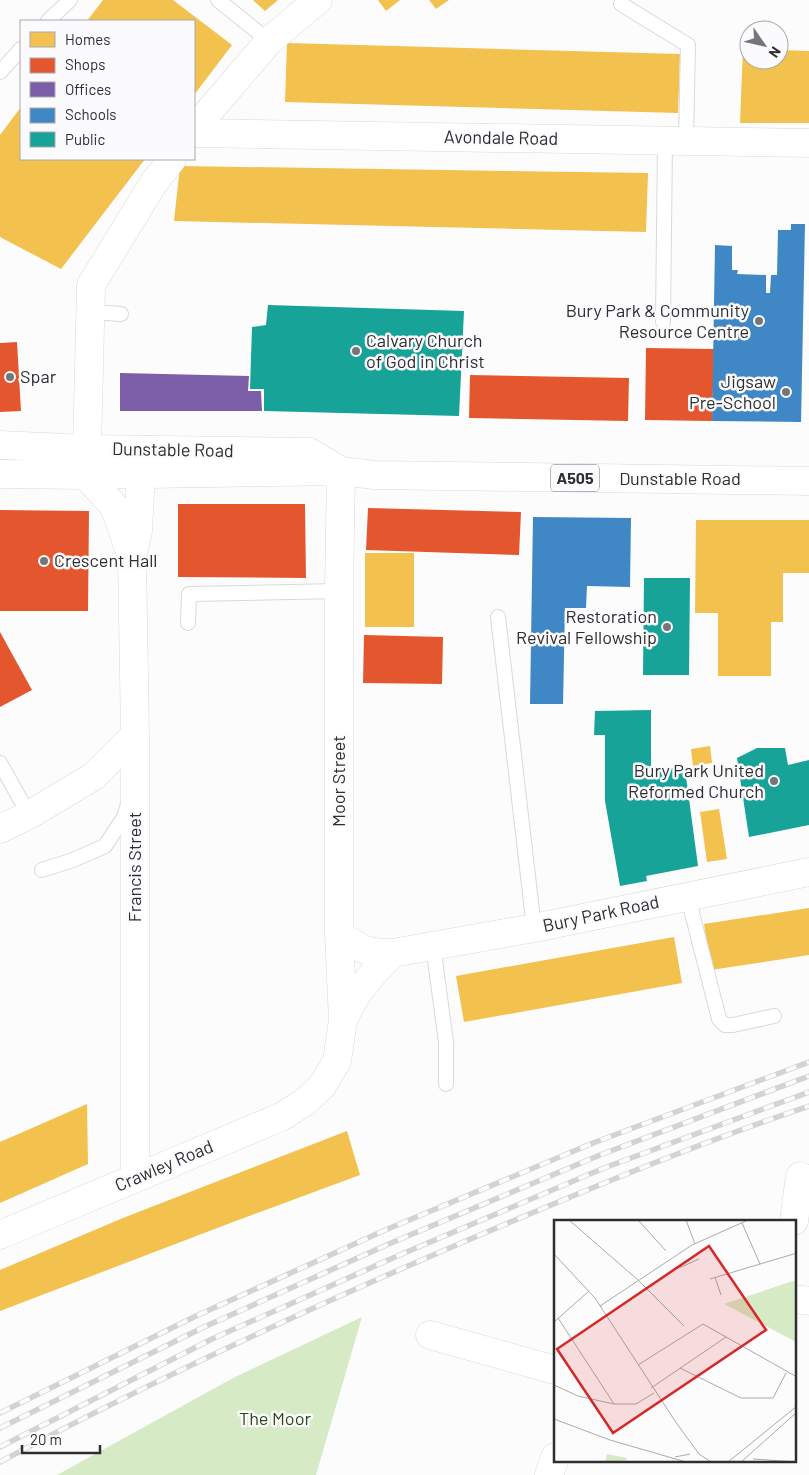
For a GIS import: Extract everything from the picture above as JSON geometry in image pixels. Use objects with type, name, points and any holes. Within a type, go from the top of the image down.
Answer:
[{"type":"street","points":[[195,130],[269,41],[318,0]]},
{"type":"street","name":"Avondale Road","points":[[195,131],[809,143]]},
{"type":"street","points":[[86,462],[91,285],[153,184],[171,160]]},
{"type":"street","name":"Dunstable Road","points":[[0,445],[141,474],[341,471],[374,475],[809,481]]},
{"type":"street","name":"Dunstable Road","points":[[0,474],[86,462],[130,448],[309,452],[341,471]]},
{"type":"street","name":"Francis Street","points":[[130,448],[141,474],[138,531],[136,548],[132,557]]},
{"type":"street","name":"Francis Street","points":[[86,462],[114,506],[132,557],[135,735],[135,1177]]},
{"type":"street","name":"Moor Street","points":[[322,1086],[337,1061],[343,1020],[339,934],[341,471]]},
{"type":"street","points":[[0,829],[29,815],[94,776],[135,735]]},
{"type":"street","name":"Bury Park Road","points":[[339,934],[357,947],[371,953],[393,953],[534,928],[809,872]]},
{"type":"street","points":[[343,1020],[358,992],[393,953]]},
{"type":"street","name":"Crawley Road","points":[[0,1235],[280,1117],[305,1102],[322,1086]]},
{"type":"street","points":[[794,1220],[800,1176]]},
{"type":"street","points":[[796,1299],[809,1301]]},
{"type":"street","points":[[430,1335],[554,1370]]},
{"type":"street","points":[[549,1475],[554,1460]]},
{"type":"lane","points":[[49,20],[70,0]]},
{"type":"lane","points":[[218,0],[269,41]]},
{"type":"lane","points":[[621,4],[688,45],[675,141],[663,322]]},
{"type":"lane","points":[[0,72],[20,50]]},
{"type":"lane","points":[[90,312],[121,314]]},
{"type":"lane","points":[[188,623],[189,594],[339,591]]},
{"type":"lane","points":[[498,617],[534,928]]},
{"type":"lane","points":[[0,763],[29,815]]},
{"type":"lane","points":[[42,870],[73,860],[105,846],[124,817],[135,782]]},
{"type":"lane","points":[[690,896],[692,912],[719,1019],[725,1025],[733,1025],[774,1016]]},
{"type":"lane","points":[[433,945],[446,1042],[446,1084]]},
{"type":"green space","name":"The Moor","points":[[362,1317],[316,1475],[57,1475],[233,1378]]},
{"type":"building: Homes","points":[[103,0],[173,0],[232,45],[195,94],[195,20],[88,20]]},
{"type":"building: Homes","points":[[253,0],[278,0],[265,11]]},
{"type":"building: Homes","points":[[378,0],[400,0],[386,11]]},
{"type":"building: Homes","points":[[429,0],[449,0],[436,9]]},
{"type":"building: Homes","points":[[287,43],[680,54],[678,113],[285,102]]},
{"type":"building: Homes","points":[[789,50],[809,51],[809,123],[740,123],[742,70],[789,70]]},
{"type":"building: Homes","points":[[20,108],[20,160],[144,160],[61,269],[0,237],[0,135]]},
{"type":"building: Homes","points":[[180,166],[648,173],[646,232],[174,221]]},
{"type":"building: Homes","points":[[696,520],[809,520],[809,573],[783,573],[783,622],[771,622],[771,676],[718,676],[718,613],[695,613]]},
{"type":"building: Homes","points":[[365,553],[414,553],[414,627],[365,627]]},
{"type":"building: Homes","points":[[710,746],[712,763],[693,766],[691,749]]},
{"type":"building: Homes","points":[[719,809],[727,859],[707,862],[700,812]]},
{"type":"building: Homes","points":[[809,908],[809,955],[711,970],[704,924]]},
{"type":"building: Homes","points":[[674,937],[682,983],[464,1022],[456,976]]},
{"type":"building: Homes","points":[[87,1104],[88,1164],[0,1203],[0,1142]]},
{"type":"building: Homes","points":[[347,1131],[360,1175],[0,1311],[0,1270],[123,1218]]},
{"type":"building: Shops","name":"Spar","points":[[17,342],[21,411],[0,412],[0,343]]},
{"type":"building: Shops","points":[[646,348],[714,349],[712,421],[645,420]]},
{"type":"building: Shops","points":[[470,375],[629,378],[628,421],[469,418]]},
{"type":"building: Shops","points":[[178,504],[305,504],[306,578],[178,577]]},
{"type":"building: Shops","points":[[368,508],[521,512],[519,555],[366,550]]},
{"type":"building: Shops","name":"Crescent Hall","points":[[0,510],[89,511],[88,611],[0,611]]},
{"type":"building: Shops","points":[[0,632],[32,690],[0,707]]},
{"type":"building: Shops","points":[[364,635],[443,637],[442,684],[363,683]]},
{"type":"building: Offices","points":[[120,373],[249,376],[248,391],[261,391],[262,411],[120,411]]},
{"type":"building: Schools","name":"Bury Park & Community Resource Centre","points":[[791,224],[805,224],[801,422],[712,421],[715,245],[732,246],[732,270],[738,270],[737,274],[766,275],[766,293],[770,293],[771,275],[777,275],[778,230],[791,230]]},
{"type":"building: Schools","points":[[533,517],[631,518],[630,587],[587,586],[586,608],[565,608],[563,704],[530,704]]},
{"type":"building: Public","name":"Calvary Church of God in Christ","points":[[268,305],[464,311],[459,416],[264,411],[264,389],[250,389],[252,327],[266,325]]},
{"type":"building: Public","name":"Restoration Revival Fellowship","points":[[644,578],[690,578],[689,675],[643,675]]},
{"type":"building: Public","points":[[651,710],[651,766],[685,769],[698,866],[646,876],[647,881],[620,886],[605,801],[605,735],[594,735],[595,711]]},
{"type":"building: Public","name":"Bury Park United Reformed Church","points":[[757,748],[785,748],[788,765],[809,760],[809,825],[749,837],[737,758]]},
{"type":"railway","points":[[0,1413],[196,1316],[383,1231],[593,1143],[809,1062]]},
{"type":"railway","points":[[0,1428],[204,1327],[391,1243],[600,1155],[809,1076]]},
{"type":"railway","points":[[0,1447],[212,1339],[395,1257],[604,1168],[809,1092]]},
{"type":"railway","points":[[0,1462],[121,1399],[369,1283],[611,1180],[729,1134],[809,1106]]},
{"type":"place","name":"Bury Park & Community Resource Centre","points":[[759,321]]},
{"type":"place","name":"Calvary Church of God in Christ","points":[[356,351]]},
{"type":"place","name":"Spar","points":[[10,377]]},
{"type":"place","name":"Jigsaw Pre-School","points":[[786,392]]},
{"type":"place","name":"Crescent Hall","points":[[44,561]]},
{"type":"place","name":"Restoration Revival Fellowship","points":[[667,627]]},
{"type":"place","name":"Bury Park United Reformed Church","points":[[774,781]]}]
